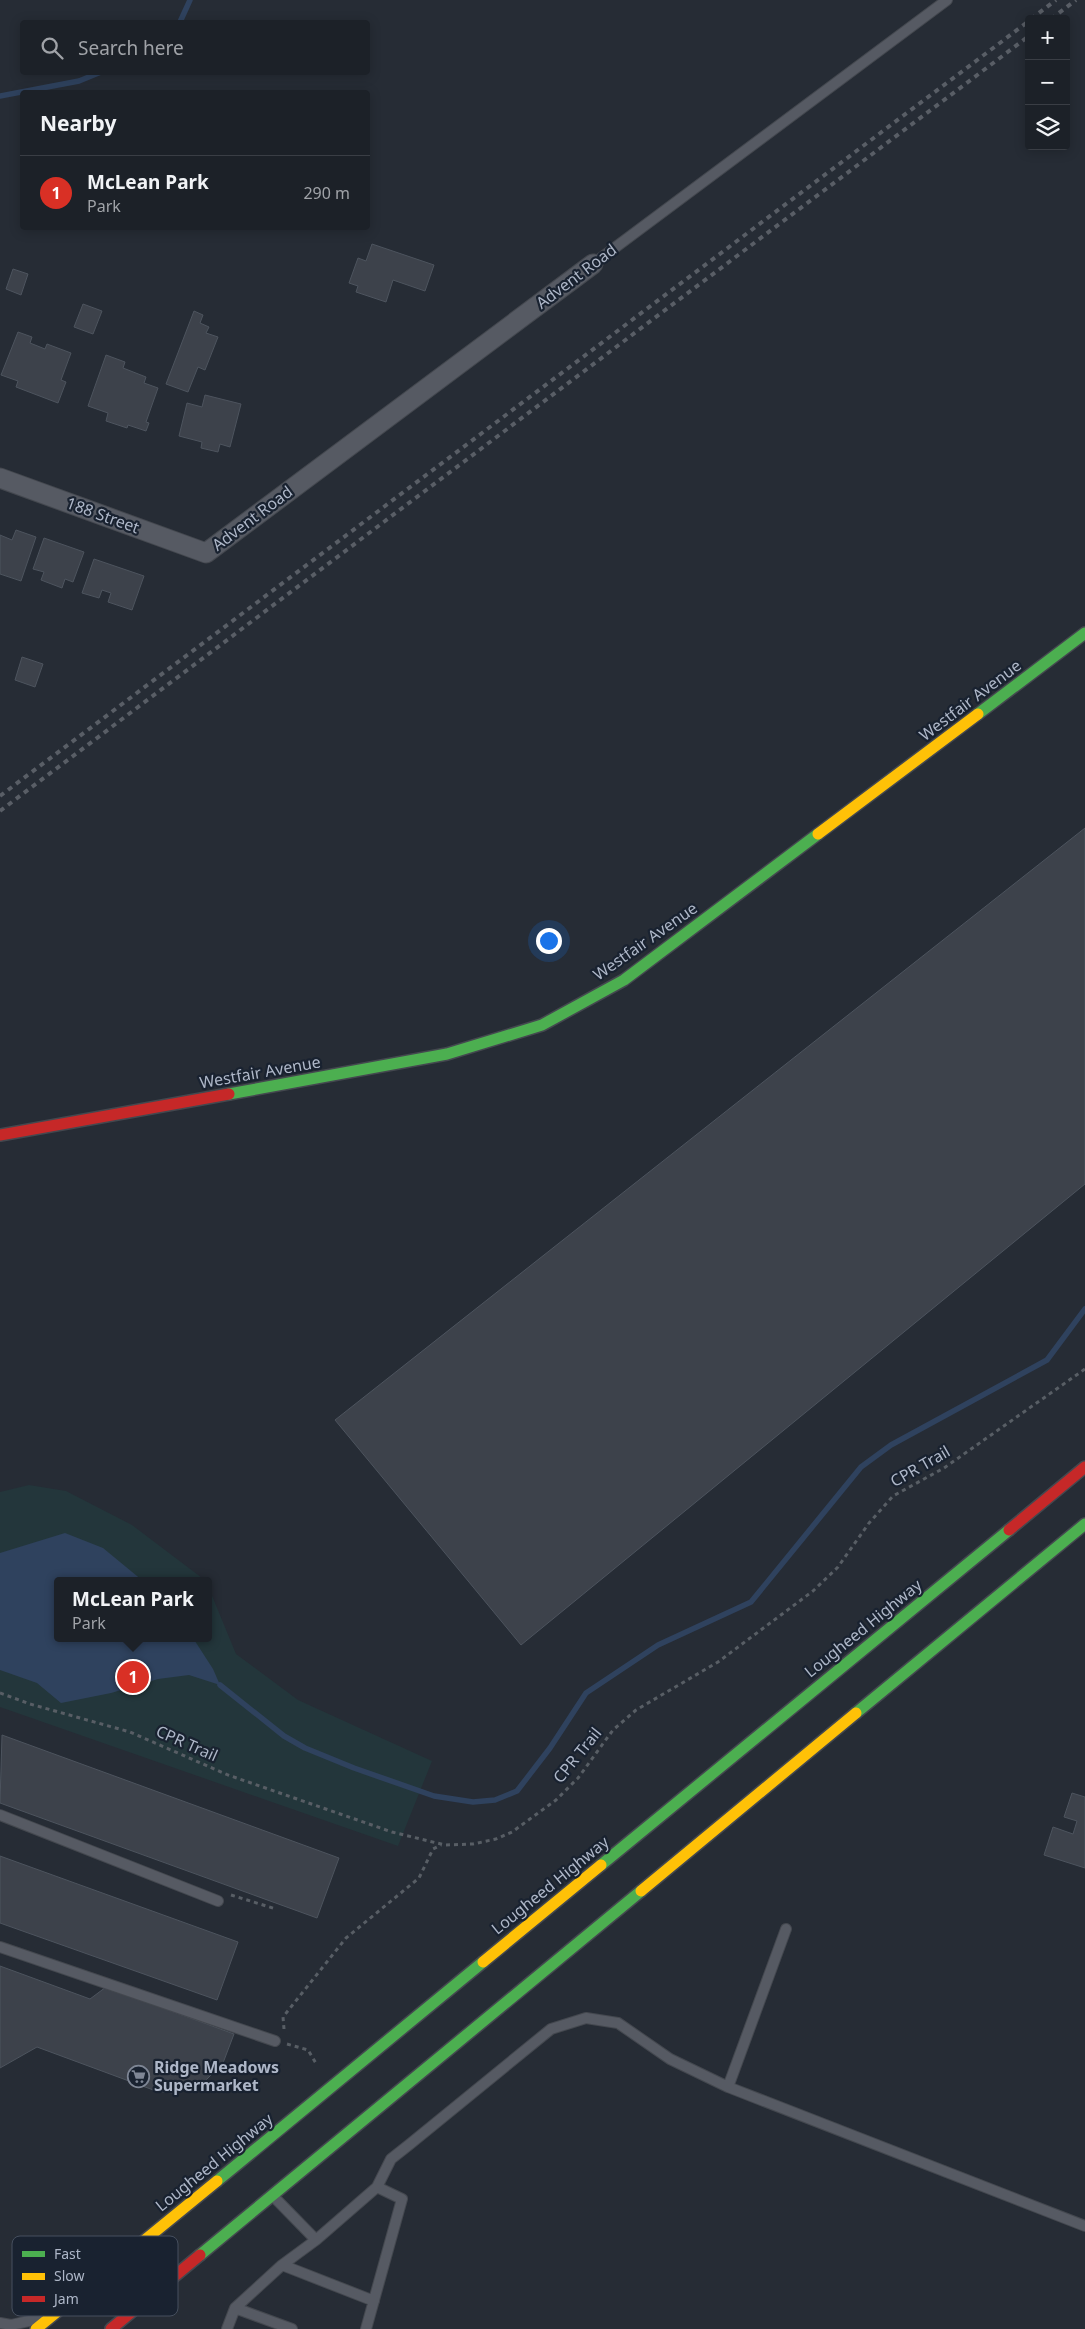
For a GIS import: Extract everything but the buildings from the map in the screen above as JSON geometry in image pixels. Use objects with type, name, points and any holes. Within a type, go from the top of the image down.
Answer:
[{"type":"main road","name":"Westfair Avenue","points":[[0,1136],[447,1054],[542,1025],[624,980],[1085,634]]},
{"type":"main road","name":"Lougheed Highway","points":[[148,2236],[1085,1467]]},
{"type":"main road","points":[[178,2273],[1085,1524]]},
{"type":"main road","name":"Lougheed Highway","points":[[36,2329],[51,2316]]},
{"type":"main road","points":[[111,2329],[127,2316]]},
{"type":"street","name":"Advent Road","points":[[206,552],[592,264]]},
{"type":"street","name":"188 Street","points":[[0,478],[206,552]]},
{"type":"lane","name":"Advent Road","points":[[592,264],[947,0]]},
{"type":"lane","points":[[0,1815],[218,1901]]},
{"type":"lane","points":[[728,2087],[786,1929]]},
{"type":"lane","points":[[0,1947],[275,2040]]},
{"type":"lane","points":[[228,2329],[235,2308],[282,2265],[316,2240],[377,2187],[391,2159],[551,2029],[586,2018],[618,2023],[670,2059],[728,2087],[1085,2226]]},
{"type":"lane","points":[[366,2329],[402,2199],[377,2187]]},
{"type":"lane","points":[[272,2194],[316,2240]]},
{"type":"lane","points":[[282,2265],[374,2301]]},
{"type":"lane","points":[[235,2308],[292,2329]]},
{"type":"lane","points":[[0,2323],[11,2324],[51,2316]]},
{"type":"path","name":"CPR Trail","points":[[0,1693],[30,1704],[130,1732],[228,1775],[392,1832],[441,1844],[472,1844],[496,1839],[512,1832],[534,1817],[578,1778],[613,1730],[636,1710],[718,1662],[813,1591],[838,1566],[869,1523],[893,1496],[944,1468],[1085,1369]]},
{"type":"path","points":[[284,2032],[283,2017],[346,1938],[419,1878],[432,1849],[441,1844]]},
{"type":"path","points":[[218,1901],[225,1893],[276,1910]]},
{"type":"path","points":[[275,2040],[308,2050],[317,2065]]},
{"type":"green space","points":[[29,1485],[66,1491],[132,1525],[201,1577],[54,1577],[54,1642],[212,1642],[212,1596],[236,1654],[298,1700],[432,1761],[398,1846],[0,1707],[0,1492]]},
{"type":"water","points":[[65,1533],[103,1548],[138,1577],[54,1577],[54,1642],[196,1642],[213,1669],[220,1685],[189,1675],[158,1679],[111,1693],[61,1703],[37,1683],[0,1670],[0,1553]]},
{"type":"waterway","points":[[181,20],[190,0]]},
{"type":"waterway","points":[[32,90],[79,81],[94,75]]},
{"type":"waterway","points":[[0,96],[20,92]]},
{"type":"waterway","points":[[220,1685],[284,1736],[305,1748],[354,1768],[434,1796],[473,1802],[495,1800],[517,1791],[550,1748],[586,1693],[658,1645],[751,1602],[861,1467],[891,1445],[1047,1360],[1085,1309]]},
{"type":"railway","points":[[1036,15],[1056,0]]},
{"type":"railway","points":[[1056,15],[1076,0]]},
{"type":"railway","points":[[0,796],[1025,24]]},
{"type":"railway","points":[[0,811],[1025,39]]},
{"type":"traffic: fast","points":[[978,714],[1085,633]]},
{"type":"traffic: fast","points":[[229,1094],[447,1054],[542,1025],[624,980],[818,834]]},
{"type":"traffic: fast","points":[[856,1713],[1085,1524]]},
{"type":"traffic: fast","points":[[601,1865],[1009,1530]]},
{"type":"traffic: fast","points":[[200,2255],[641,1891]]},
{"type":"traffic: fast","points":[[217,2181],[483,1962]]},
{"type":"traffic: slow","points":[[818,834],[978,714]]},
{"type":"traffic: slow","points":[[641,1891],[856,1713]]},
{"type":"traffic: slow","points":[[483,1962],[601,1865]]},
{"type":"traffic: slow","points":[[150,2236],[217,2181]]},
{"type":"traffic: slow","points":[[36,2329],[52,2316]]},
{"type":"traffic: jam","points":[[0,1135],[229,1094]]},
{"type":"traffic: jam","points":[[1009,1530],[1085,1467]]},
{"type":"traffic: jam","points":[[178,2273],[200,2255]]},
{"type":"traffic: jam","points":[[111,2329],[127,2316]]},
{"type":"place","name":"McLean Park","points":[[133,1677]]},
{"type":"place","name":"Ridge Meadows Supermarket","points":[[138,2076]]}]
